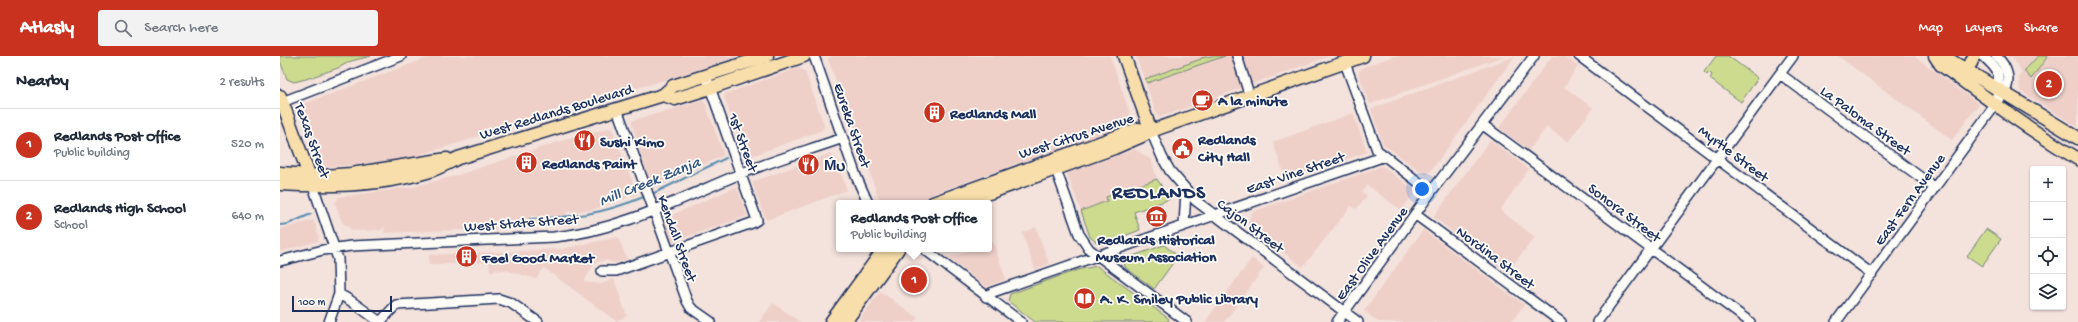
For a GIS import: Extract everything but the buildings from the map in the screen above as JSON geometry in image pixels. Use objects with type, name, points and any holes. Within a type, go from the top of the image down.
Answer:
[{"type":"main road","name":"West Redlands Boulevard","points":[[280,184],[313,185],[326,176],[378,171],[458,158],[663,95],[673,86],[767,56]]},
{"type":"main road","name":"West Redlands Boulevard","points":[[663,95],[675,98],[710,88],[804,56]]},
{"type":"main road","points":[[1124,56],[1151,131]]},
{"type":"main road","name":"West Citrus Avenue","points":[[942,200],[1142,136],[1151,131],[1250,97],[1344,59],[1363,56]]},
{"type":"main road","points":[[1935,56],[1941,65],[1995,105],[2036,134],[2078,158]]},
{"type":"main road","points":[[1938,56],[1948,59],[2078,138]]},
{"type":"main road","points":[[1964,69],[1971,63],[1974,56]]},
{"type":"main road","name":"Texas Street","points":[[281,99],[313,185]]},
{"type":"main road","name":"West Citrus Avenue","points":[[968,200],[1054,164]]},
{"type":"main road","name":"West Redlands Boulevard","points":[[280,172],[313,185]]},
{"type":"main road","points":[[831,322],[882,252]]},
{"type":"main road","points":[[845,322],[896,252]]},
{"type":"street","points":[[281,99],[401,56]]},
{"type":"street","name":"Eureka Street","points":[[814,56],[860,188],[866,200]]},
{"type":"street","points":[[1236,56],[1250,97]]},
{"type":"street","name":"East Olive Avenue","points":[[1337,322],[1416,215],[1431,192],[1534,56]]},
{"type":"street","name":"Myrtle Street","points":[[1579,56],[1872,274]]},
{"type":"street","points":[[1597,322],[1794,56]]},
{"type":"street","points":[[1983,56],[1998,72],[2001,91]]},
{"type":"street","points":[[1996,56],[2003,64],[2008,75],[2009,83],[2001,91]]},
{"type":"street","points":[[1344,59],[1376,148],[1431,192]]},
{"type":"street","name":"La Paloma Street","points":[[1780,74],[1935,188]]},
{"type":"street","name":"1st Street","points":[[669,252],[752,223],[757,217],[706,76]]},
{"type":"street","name":"East Fern Avenue","points":[[1836,322],[1995,105],[2001,91]]},
{"type":"street","name":"Kendall Street","points":[[617,109],[687,301],[691,308],[711,322]]},
{"type":"street","name":"Sonora Street","points":[[1483,125],[1750,322]]},
{"type":"street","name":"Cajon Street","points":[[1151,131],[1162,157],[1186,191],[1214,214],[1358,322]]},
{"type":"street","name":"West State Street","points":[[280,261],[335,248],[560,236],[604,228],[654,212],[741,174],[843,138]]},
{"type":"street","name":"East Vine Street","points":[[986,297],[1000,290],[1184,226],[1214,214],[1385,156]]},
{"type":"street","points":[[1054,164],[1079,234],[1089,249],[1187,322]]},
{"type":"street","points":[[313,185],[338,259],[339,294],[329,322]]},
{"type":"street","points":[[1184,226],[1186,191]]},
{"type":"street","name":"Nordina Street","points":[[1416,215],[1561,322]]},
{"type":"street","points":[[602,271],[616,271],[669,252]]},
{"type":"street","points":[[928,252],[1021,322]]},
{"type":"street","points":[[339,294],[380,322],[396,305],[499,299],[511,303],[538,322]]},
{"type":"shaded area","points":[[432,56],[741,56],[655,83],[540,115],[416,156],[375,163],[326,167],[320,166],[300,112],[301,105]]},
{"type":"shaded area","name":"Redlands Mall","points":[[831,56],[1110,56],[1132,119],[1127,125],[935,193],[922,200],[881,200],[878,196],[828,59]]},
{"type":"shaded area","points":[[1136,56],[1330,56],[1158,118]]},
{"type":"shaded area","points":[[1394,56],[1504,56],[1370,104],[1358,72],[1363,67]]},
{"type":"shaded area","points":[[1515,56],[1427,176],[1383,144],[1371,109]]},
{"type":"shaded area","points":[[1552,56],[1564,56],[1578,66],[1564,87],[1593,108],[1568,142],[1547,127],[1529,150],[1499,128]]},
{"type":"shaded area","points":[[1838,56],[1914,56],[1979,104],[1952,140]]},
{"type":"shaded area","points":[[2007,56],[2078,56],[2078,127],[2020,91],[2019,77],[2022,72],[2012,57]]},
{"type":"shaded area","points":[[798,68],[805,71],[824,128],[820,131],[749,157],[745,156],[724,97],[725,94]]},
{"type":"shaded area","points":[[704,100],[724,155],[652,189],[631,121]]},
{"type":"shaded area","points":[[1353,113],[1367,152],[1286,180],[1273,142]]},
{"type":"shaded area","points":[[609,128],[612,129],[637,194],[592,210],[566,212],[569,220],[544,223],[541,216],[530,216],[533,227],[384,233],[385,226],[381,230],[353,231],[342,222],[335,203],[339,197],[413,187],[458,175],[567,139]]},
{"type":"shaded area","points":[[1490,140],[1529,169],[1500,210],[1535,237],[1507,272],[1433,217]]},
{"type":"shaded area","points":[[1135,149],[1151,160],[1157,179],[1106,197],[1108,201],[1081,211],[1067,173]]},
{"type":"shaded area","points":[[829,154],[835,157],[847,190],[767,220],[752,182]]},
{"type":"shaded area","points":[[1382,166],[1416,191],[1401,210],[1367,185],[1362,192],[1367,196],[1356,209],[1351,206],[1303,267],[1249,227],[1248,222],[1252,212]]},
{"type":"shaded area","points":[[736,187],[747,216],[671,242],[663,219]]},
{"type":"shaded area","points":[[314,220],[319,238],[318,241],[280,252],[280,229]]},
{"type":"shaded area","points":[[1036,227],[1049,264],[1035,269],[1022,233]]},
{"type":"shaded area","points":[[1423,230],[1524,305],[1511,322],[1378,322],[1364,311]]},
{"type":"shaded area","points":[[618,237],[627,259],[615,263],[606,260],[595,262],[584,282],[601,284],[614,279],[627,316],[616,321],[544,268],[536,279],[505,270],[490,271],[489,262],[429,265],[429,255],[562,249]]},
{"type":"shaded area","points":[[992,242],[1006,279],[986,287],[948,258],[965,252],[992,252]]},
{"type":"shaded area","points":[[1252,258],[1264,268],[1240,301],[1224,322],[1205,322]]},
{"type":"shaded area","points":[[880,291],[918,318],[914,322],[858,322]]},
{"type":"shaded area","points":[[773,303],[800,322],[759,322]]},
{"type":"green space","points":[[280,56],[371,56],[351,61],[338,68],[294,82],[287,79],[280,61]]},
{"type":"green space","points":[[1225,56],[1147,83],[1145,79],[1201,58]]},
{"type":"green space","points":[[1716,56],[1728,56],[1758,78],[1741,102],[1710,79],[1712,75],[1709,72],[1707,75],[1704,72]]},
{"type":"green space","points":[[2038,56],[2048,56],[2031,79],[2024,71]]},
{"type":"green space","points":[[1157,179],[1170,199],[1134,212],[1140,230],[1100,245],[1090,237],[1081,211],[1107,201],[1106,197]]},
{"type":"green space","points":[[1986,229],[2001,239],[1982,266],[1967,256]]},
{"type":"green space","points":[[1164,245],[1178,256],[1154,289],[1125,267],[1124,262],[1127,258]]},
{"type":"green space","points":[[1097,266],[1169,319],[1167,322],[1035,322],[1008,301],[1010,294],[1077,270]]},
{"type":"waterway","name":"Mill Creek Zanja","points":[[652,194],[726,158]]},
{"type":"waterway","name":"Mill Creek Zanja","points":[[530,219],[589,214],[616,207],[646,196]]},
{"type":"waterway","name":"Mill Creek Zanja","points":[[280,225],[288,224],[311,214]]},
{"type":"place","name":"Redlands High School","points":[[2049,84]]},
{"type":"place","name":"A la minute","points":[[1202,100]]},
{"type":"place","name":"Redlands Mall","points":[[935,113]]},
{"type":"place","name":"Sushi Kimo","points":[[584,141]]},
{"type":"place","name":"Redlands City Hall","points":[[1182,148]]},
{"type":"place","name":"Redlands Paint","points":[[527,163]]},
{"type":"place","name":"ḾU","points":[[808,165]]},
{"type":"place","name":"Redlands Historical Museum Association","points":[[1156,216]]},
{"type":"place","name":"Feel Good Market","points":[[466,257]]},
{"type":"place","name":"Redlands Post Office","points":[[914,280]]},
{"type":"place","name":"A. K. Smiley Public Library","points":[[1085,298]]},
{"type":"district","name":"REDLANDS","points":[[1159,191]]}]
